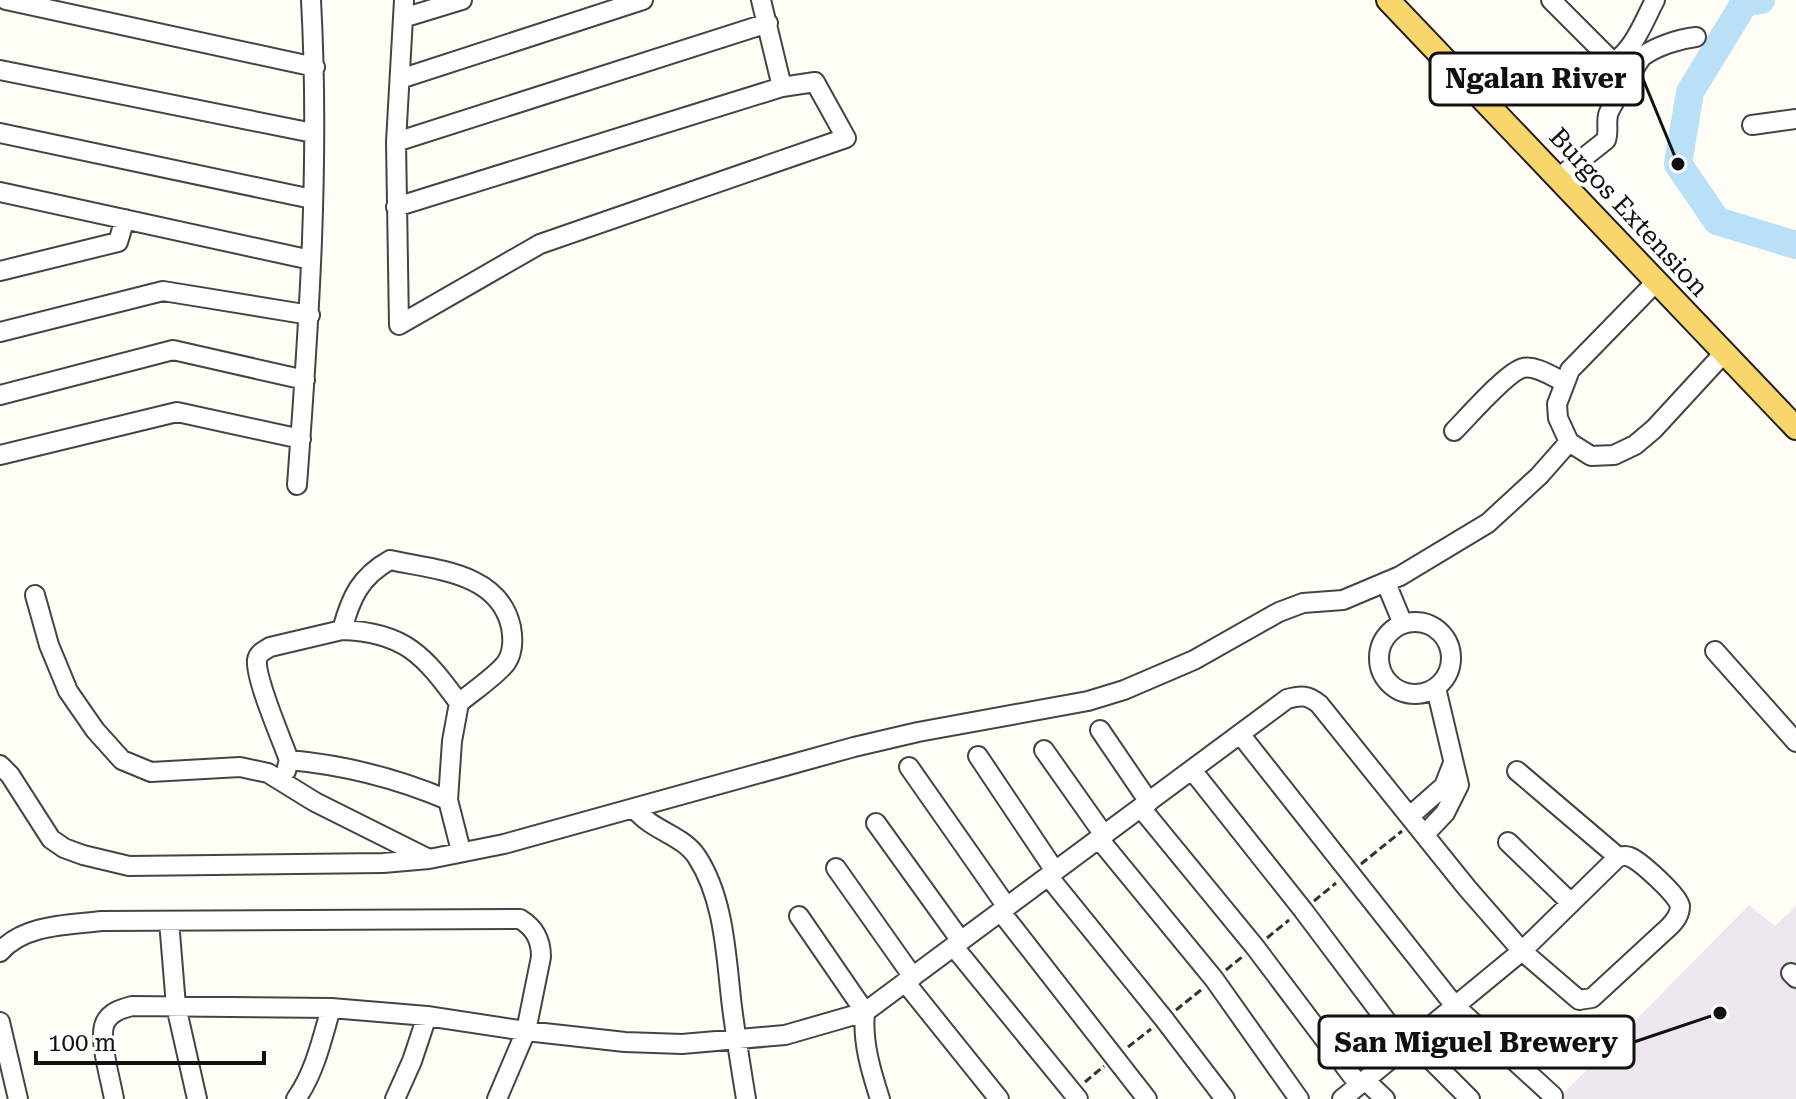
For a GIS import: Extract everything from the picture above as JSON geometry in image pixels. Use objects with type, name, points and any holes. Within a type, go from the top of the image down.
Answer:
[{"type":"main road","name":"Burgos Extension","points":[[1388,0],[1796,428]]},
{"type":"street","points":[[6,0],[315,67]]},
{"type":"street","points":[[297,485],[310,315],[315,67],[311,0]]},
{"type":"street","points":[[396,207],[782,87],[815,82],[846,138],[540,244],[399,325],[396,207],[396,142],[403,9],[462,0]]},
{"type":"street","points":[[400,79],[643,0]]},
{"type":"street","points":[[761,0],[782,87]]},
{"type":"street","points":[[1551,0],[1615,61],[1633,39],[1655,0]]},
{"type":"street","points":[[396,142],[768,23]]},
{"type":"street","points":[[1558,178],[1606,140],[1609,133],[1608,115],[1616,96],[1644,55],[1681,38],[1696,37]]},
{"type":"street","points":[[0,70],[313,133]]},
{"type":"street","points":[[1752,125],[1796,119]]},
{"type":"street","points":[[0,133],[312,199]]},
{"type":"street","points":[[0,192],[311,260]]},
{"type":"street","points":[[0,271],[118,242],[125,219]]},
{"type":"street","points":[[1656,282],[1570,370],[1557,404],[1558,418],[1569,442],[1591,456],[1614,455],[1635,445],[1654,429],[1724,353]]},
{"type":"street","points":[[0,332],[163,291],[310,315]]},
{"type":"street","points":[[0,395],[173,350],[305,380]]},
{"type":"street","points":[[1454,431],[1510,375],[1523,368],[1534,369],[1564,382]]},
{"type":"street","points":[[0,455],[177,412],[301,439]]},
{"type":"street","points":[[0,765],[10,775],[51,839],[64,848],[103,862],[145,868],[383,863],[429,859],[555,832],[854,747],[1100,697],[1194,660],[1279,612],[1303,603],[1343,600],[1386,583],[1440,554],[1488,523],[1539,476],[1569,442]]},
{"type":"street","points":[[342,630],[360,585],[370,571],[390,560],[460,574],[490,590],[506,611],[512,630],[512,649],[506,663],[459,703]]},
{"type":"street","points":[[1386,583],[1403,624]]},
{"type":"street","points":[[35,595],[49,645],[68,691],[95,730],[122,760],[151,772],[240,767],[268,773],[315,802],[429,859]]},
{"type":"street","points":[[1418,622],[1432,626],[1448,643],[1451,662],[1447,676],[1436,688],[1416,694],[1402,692],[1383,675],[1379,661],[1380,648],[1388,634],[1403,624],[1418,622]]},
{"type":"street","points":[[282,782],[289,760],[261,678],[257,660],[261,652],[270,647],[342,630],[368,631],[398,641],[431,665],[459,703],[448,800],[461,851]]},
{"type":"street","points":[[1715,651],[1796,742]]},
{"type":"street","points":[[1425,834],[1441,819],[1459,785],[1436,688]]},
{"type":"street","points":[[114,1099],[103,1034],[105,1023],[121,1009],[176,1006],[331,1008],[427,1016],[625,1042],[682,1044],[736,1041],[813,1029],[865,1012],[1287,699],[1309,696],[1319,704],[1522,951],[1574,998],[1588,1000],[1677,919],[1680,908],[1678,898],[1636,859],[1618,857],[1522,951],[1342,1099]]},
{"type":"street","points":[[1100,730],[1145,805],[1362,1082],[1385,1099]]},
{"type":"street","points":[[1240,734],[1455,1006],[1553,1096]]},
{"type":"street","points":[[1044,750],[1101,837],[1214,979],[1299,1099]]},
{"type":"street","points":[[978,756],[1052,874],[1225,1099]]},
{"type":"street","points":[[289,760],[331,764],[406,782],[448,800]]},
{"type":"street","points":[[1410,816],[1444,786],[1453,763]]},
{"type":"street","points":[[909,767],[1004,909],[1147,1099]]},
{"type":"street","points":[[1192,770],[1409,1044],[1470,1099]]},
{"type":"street","points":[[1517,771],[1618,857]]},
{"type":"street","points":[[635,809],[645,822],[681,841],[704,868],[720,919],[746,1099]]},
{"type":"street","points":[[876,823],[957,944],[1075,1095]]},
{"type":"street","points":[[1508,842],[1571,903]]},
{"type":"street","points":[[836,868],[909,980],[999,1099]]},
{"type":"street","points":[[799,916],[865,1012],[869,1067],[880,1099]]},
{"type":"street","points":[[0,952],[23,935],[46,928],[102,921],[520,919],[528,924],[541,944],[541,957],[526,1031],[497,1099]]},
{"type":"street","points":[[169,921],[176,1006],[197,1099]]},
{"type":"street","points":[[296,1099],[306,1084],[331,1008]]},
{"type":"street","points":[[395,1099],[427,1016]]},
{"type":"street","points":[[0,1022],[18,1099]]},
{"type":"path","points":[[1075,1095],[1115,1057],[1214,979]]},
{"type":"shaded area","points":[[1749,905],[1775,926],[1796,906],[1796,1099],[1558,1099]]},
{"type":"waterway","points":[[1761,0],[1745,2],[1690,92],[1678,164],[1717,221],[1796,245]]},
{"type":"place","name":"Ngalan River","points":[[1678,164]]},
{"type":"place","name":"San Miguel Brewery","points":[[1720,1013]]}]
